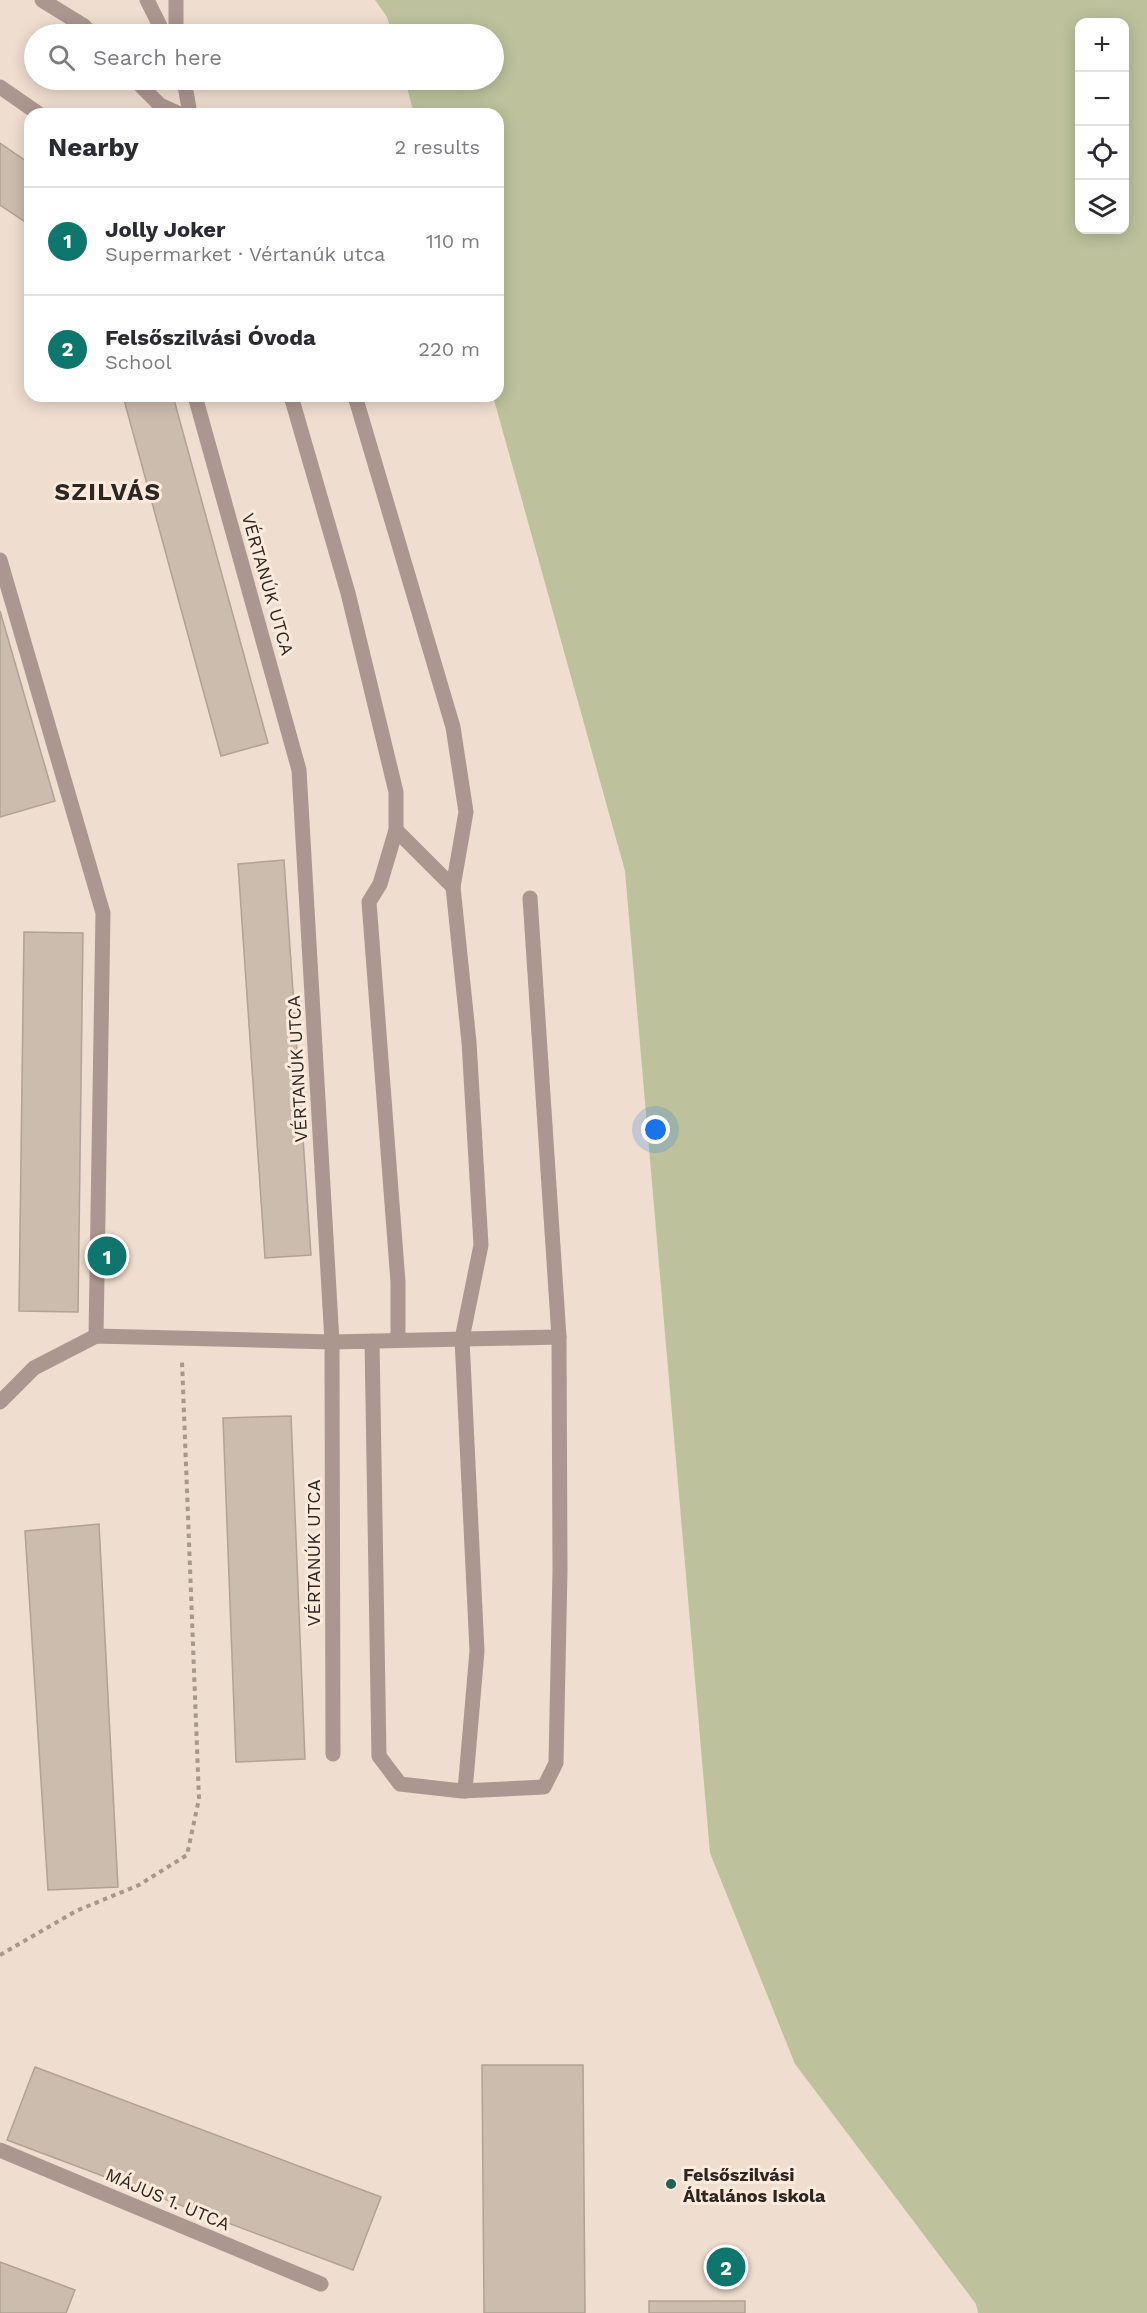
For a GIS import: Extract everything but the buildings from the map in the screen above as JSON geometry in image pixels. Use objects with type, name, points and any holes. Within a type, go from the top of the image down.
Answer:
[{"type":"street","points":[[42,0],[81,24]]},
{"type":"street","points":[[147,0],[159,24]]},
{"type":"street","points":[[176,0],[176,24]]},
{"type":"street","points":[[0,87],[30,108]]},
{"type":"street","points":[[145,90],[160,105],[167,108]]},
{"type":"street","points":[[186,90],[189,108]]},
{"type":"street","name":"VÉRTANÚK UTCA","points":[[197,402],[299,770],[332,1342],[333,1754]]},
{"type":"street","points":[[293,402],[356,626],[396,792],[396,830],[380,884],[369,902],[398,1282],[398,1340]]},
{"type":"street","points":[[358,402],[453,727],[466,812],[453,887],[469,1042],[481,1245],[462,1339],[477,1651],[465,1791]]},
{"type":"street","points":[[0,560],[103,913],[96,1336]]},
{"type":"street","points":[[396,830],[453,887]]},
{"type":"street","points":[[372,1341],[379,1756],[400,1784],[465,1791],[544,1787],[556,1763],[560,1570],[559,1337],[530,898]]},
{"type":"street","points":[[0,1402],[34,1368],[96,1336],[332,1342],[559,1337]]},
{"type":"street","name":"MÁJUS 1. UTCA","points":[[0,2150],[321,2284]]},
{"type":"path","points":[[0,1955],[76,1911],[139,1885],[187,1855],[199,1799],[182,1338]]},
{"type":"green space","points":[[375,0],[1147,0],[1147,2313],[978,2313],[976,2304],[795,2064],[710,1853],[625,871],[495,402],[504,402],[504,108],[412,108],[408,90],[504,90],[504,24],[389,24]]},
{"type":"place","name":"Jolly Joker","points":[[107,1256]]},
{"type":"place","name":"Felsőszilvási Általános Iskola","points":[[671,2184]]},
{"type":"place","name":"Felsőszilvási Óvoda","points":[[726,2267]]},
{"type":"district","name":"SZILVÁS","points":[[108,492]]}]
